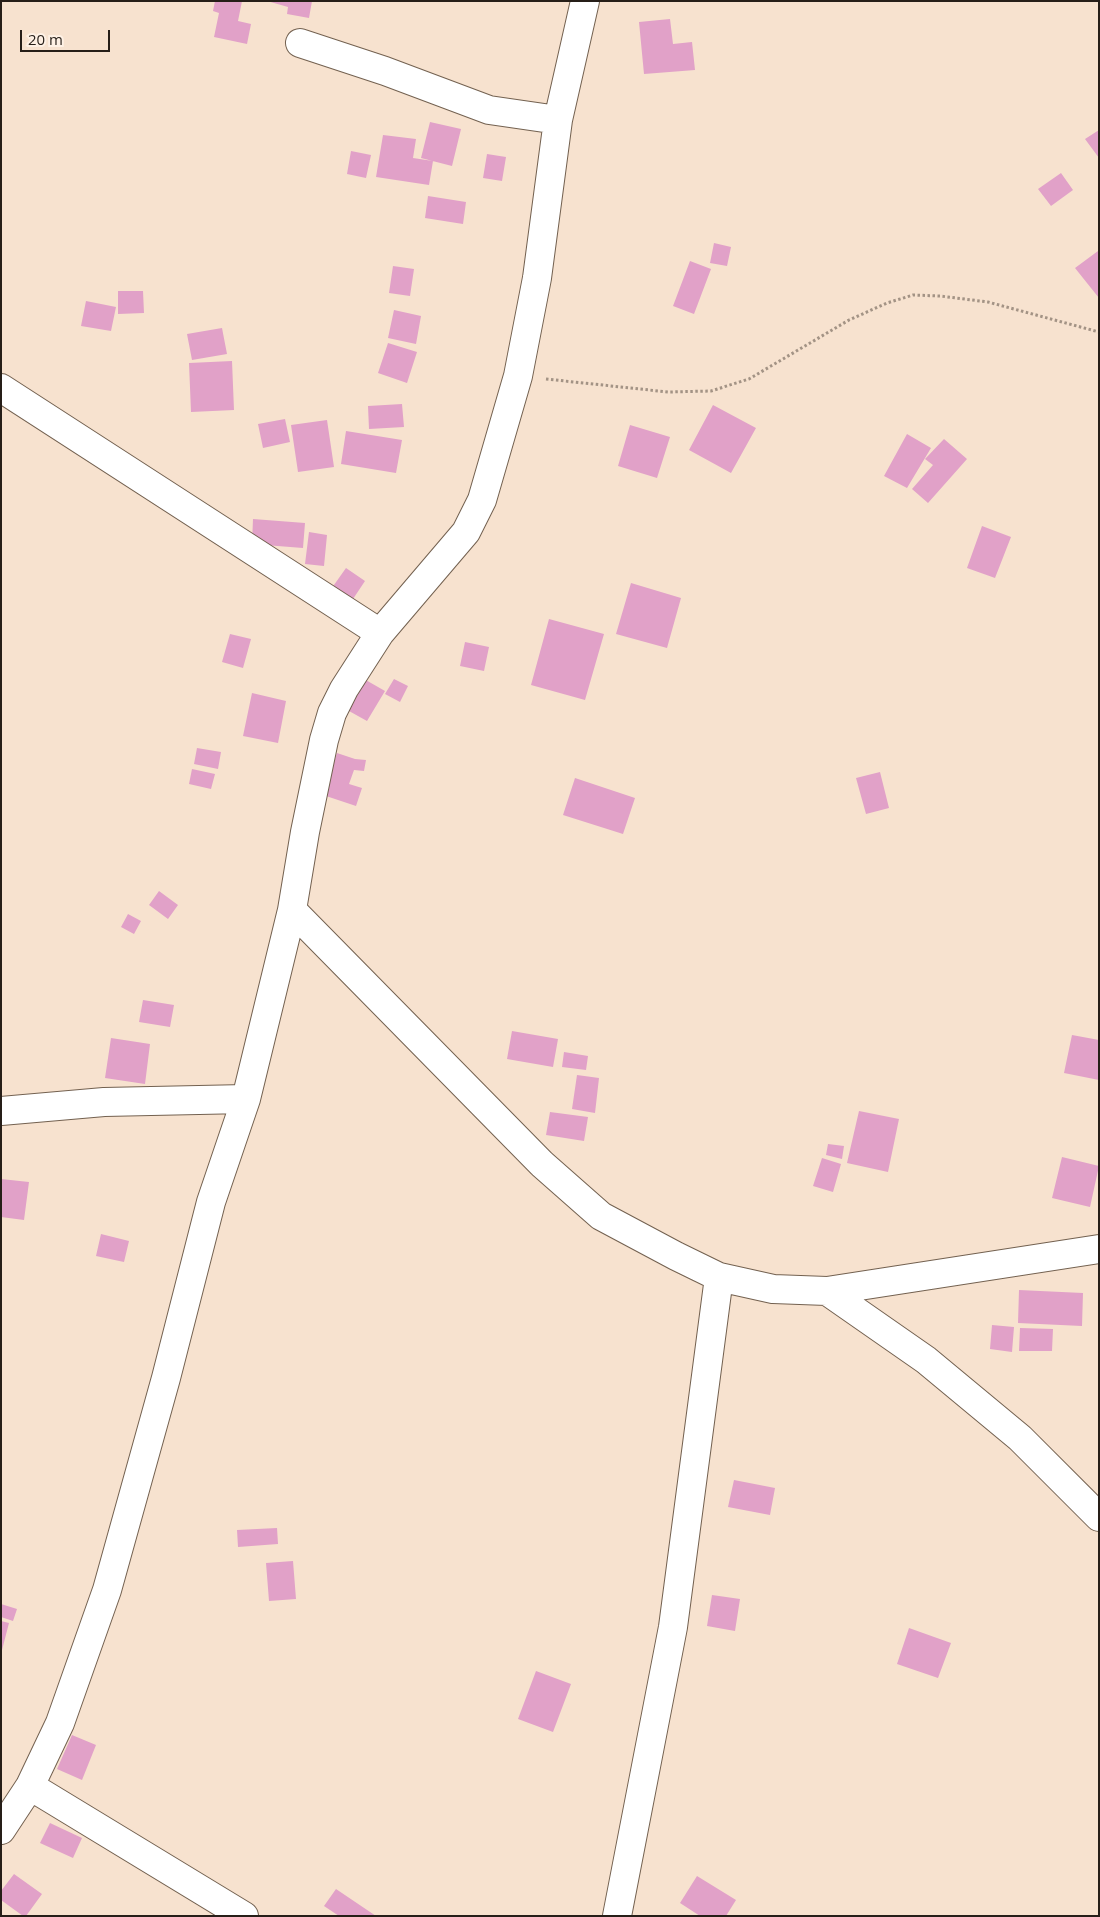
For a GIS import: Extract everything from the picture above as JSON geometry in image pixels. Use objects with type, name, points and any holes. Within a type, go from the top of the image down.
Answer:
[{"type":"street","points":[[1,1830],[17,1796],[60,1723],[107,1590],[166,1378],[211,1202],[246,1099],[292,910],[307,823],[324,740],[332,713],[344,690],[380,633],[466,532],[482,500],[518,376],[537,278],[558,120],[585,1]]},
{"type":"street","points":[[300,42],[490,110],[558,120]]},
{"type":"street","points":[[1,388],[380,633]]},
{"type":"street","points":[[292,910],[542,1164],[601,1216],[719,1277],[773,1289],[827,1291],[1099,1249]]},
{"type":"street","points":[[1,1111],[104,1102],[246,1099]]},
{"type":"street","points":[[617,1916],[673,1627],[719,1277]]},
{"type":"street","points":[[827,1291],[926,1360],[1020,1438],[1099,1517]]},
{"type":"street","points":[[17,1796],[145,1854],[244,1916]]},
{"type":"path","points":[[518,376],[668,392],[711,391],[750,379],[849,320],[887,303],[913,295],[940,296],[988,302],[1099,332]]},
{"type":"building","points":[[215,1],[242,1],[238,21],[251,24],[247,44],[214,37],[219,13],[213,11]]},
{"type":"building","points":[[267,1],[312,1],[309,18],[287,14],[288,7]]},
{"type":"building","points":[[670,19],[673,44],[692,42],[695,70],[644,74],[639,22]]},
{"type":"building","points":[[430,122],[461,129],[452,166],[421,158]]},
{"type":"building","points":[[1099,130],[1099,158],[1085,139]]},
{"type":"building","points":[[383,135],[416,139],[413,158],[433,161],[429,185],[376,177]]},
{"type":"building","points":[[351,151],[371,155],[366,178],[347,174]]},
{"type":"building","points":[[487,154],[506,157],[502,181],[483,178]]},
{"type":"building","points":[[1061,173],[1073,190],[1051,206],[1038,189]]},
{"type":"building","points":[[428,196],[466,202],[463,224],[425,218]]},
{"type":"building","points":[[714,243],[731,247],[727,266],[710,263]]},
{"type":"building","points":[[1099,252],[1099,298],[1075,268]]},
{"type":"building","points":[[690,261],[711,269],[694,314],[673,306]]},
{"type":"building","points":[[393,266],[414,269],[410,296],[389,293]]},
{"type":"building","points":[[118,291],[143,291],[144,313],[118,314]]},
{"type":"building","points":[[86,301],[116,307],[111,331],[81,326]]},
{"type":"building","points":[[394,310],[421,316],[416,344],[388,338]]},
{"type":"building","points":[[222,328],[227,354],[192,360],[187,334]]},
{"type":"building","points":[[388,343],[417,352],[407,383],[378,373]]},
{"type":"building","points":[[232,361],[234,410],[191,412],[189,363]]},
{"type":"building","points":[[402,404],[404,427],[369,429],[368,406]]},
{"type":"building","points":[[713,405],[756,428],[731,473],[689,450]]},
{"type":"building","points":[[285,419],[290,442],[263,448],[258,424]]},
{"type":"building","points":[[327,420],[334,467],[298,472],[291,425]]},
{"type":"building","points":[[630,425],[670,437],[657,478],[618,466]]},
{"type":"building","points":[[346,431],[402,440],[396,473],[341,464]]},
{"type":"building","points":[[907,434],[931,448],[907,488],[884,476]]},
{"type":"building","points":[[944,439],[967,459],[928,503],[912,489],[933,465],[925,459]]},
{"type":"building","points":[[253,519],[305,523],[303,548],[252,544]]},
{"type":"building","points":[[982,526],[1011,537],[995,578],[967,568]]},
{"type":"building","points":[[309,532],[327,535],[324,566],[305,564]]},
{"type":"building","points":[[346,568],[365,581],[349,605],[329,592]]},
{"type":"building","points":[[631,583],[681,598],[667,648],[616,634]]},
{"type":"building","points":[[549,619],[604,634],[585,700],[531,685]]},
{"type":"building","points":[[230,634],[251,639],[243,668],[222,662]]},
{"type":"building","points":[[465,642],[489,647],[484,671],[460,666]]},
{"type":"building","points":[[357,675],[385,691],[367,721],[340,706]]},
{"type":"building","points":[[394,679],[408,686],[400,702],[385,694]]},
{"type":"building","points":[[252,693],[286,701],[278,743],[243,736]]},
{"type":"building","points":[[197,748],[221,752],[218,769],[194,764]]},
{"type":"building","points":[[337,753],[355,759],[366,760],[364,771],[354,770],[349,784],[362,788],[356,806],[323,795]]},
{"type":"building","points":[[192,769],[215,774],[211,789],[189,784]]},
{"type":"building","points":[[880,772],[889,808],[866,814],[856,778]]},
{"type":"building","points":[[575,778],[635,798],[623,834],[563,815]]},
{"type":"building","points":[[159,891],[178,905],[168,919],[149,905]]},
{"type":"building","points":[[128,914],[141,921],[134,934],[121,927]]},
{"type":"building","points":[[143,1000],[174,1005],[170,1027],[139,1022]]},
{"type":"building","points":[[512,1031],[558,1039],[553,1067],[507,1059]]},
{"type":"building","points":[[1072,1035],[1099,1040],[1099,1080],[1064,1073]]},
{"type":"building","points":[[111,1038],[150,1044],[145,1084],[105,1078]]},
{"type":"building","points":[[564,1052],[588,1056],[586,1070],[562,1067]]},
{"type":"building","points":[[577,1075],[599,1078],[595,1113],[572,1109]]},
{"type":"building","points":[[859,1111],[899,1119],[888,1172],[847,1163]]},
{"type":"building","points":[[550,1112],[588,1117],[584,1141],[546,1135]]},
{"type":"building","points":[[828,1144],[844,1146],[842,1159],[826,1155]]},
{"type":"building","points":[[1062,1157],[1099,1166],[1090,1207],[1052,1198]]},
{"type":"building","points":[[822,1158],[841,1164],[833,1192],[813,1186]]},
{"type":"building","points":[[1,1179],[29,1182],[24,1220],[1,1217]]},
{"type":"building","points":[[101,1234],[129,1241],[124,1262],[96,1256]]},
{"type":"building","points":[[1019,1290],[1083,1293],[1082,1326],[1018,1323]]},
{"type":"building","points":[[992,1325],[1014,1327],[1012,1352],[990,1349]]},
{"type":"building","points":[[1020,1328],[1053,1329],[1052,1351],[1019,1351]]},
{"type":"building","points":[[734,1480],[775,1488],[770,1515],[728,1507]]},
{"type":"building","points":[[277,1528],[278,1544],[238,1547],[237,1530]]},
{"type":"building","points":[[293,1561],[296,1599],[269,1601],[266,1563]]},
{"type":"building","points":[[712,1595],[740,1599],[735,1631],[707,1626]]},
{"type":"building","points":[[1,1604],[17,1609],[13,1621],[1,1617]]},
{"type":"building","points":[[1,1621],[9,1623],[2,1650],[1,1650]]},
{"type":"building","points":[[909,1628],[951,1643],[938,1678],[897,1664]]},
{"type":"building","points":[[536,1671],[571,1684],[553,1732],[518,1719]]},
{"type":"building","points":[[72,1735],[96,1745],[82,1780],[57,1769]]},
{"type":"building","points":[[50,1823],[82,1838],[73,1858],[40,1843]]},
{"type":"building","points":[[14,1874],[42,1894],[26,1916],[23,1916],[1,1900],[1,1891]]},
{"type":"building","points":[[697,1876],[736,1900],[726,1916],[700,1916],[680,1903]]},
{"type":"building","points":[[336,1889],[376,1916],[339,1916],[324,1906]]}]
